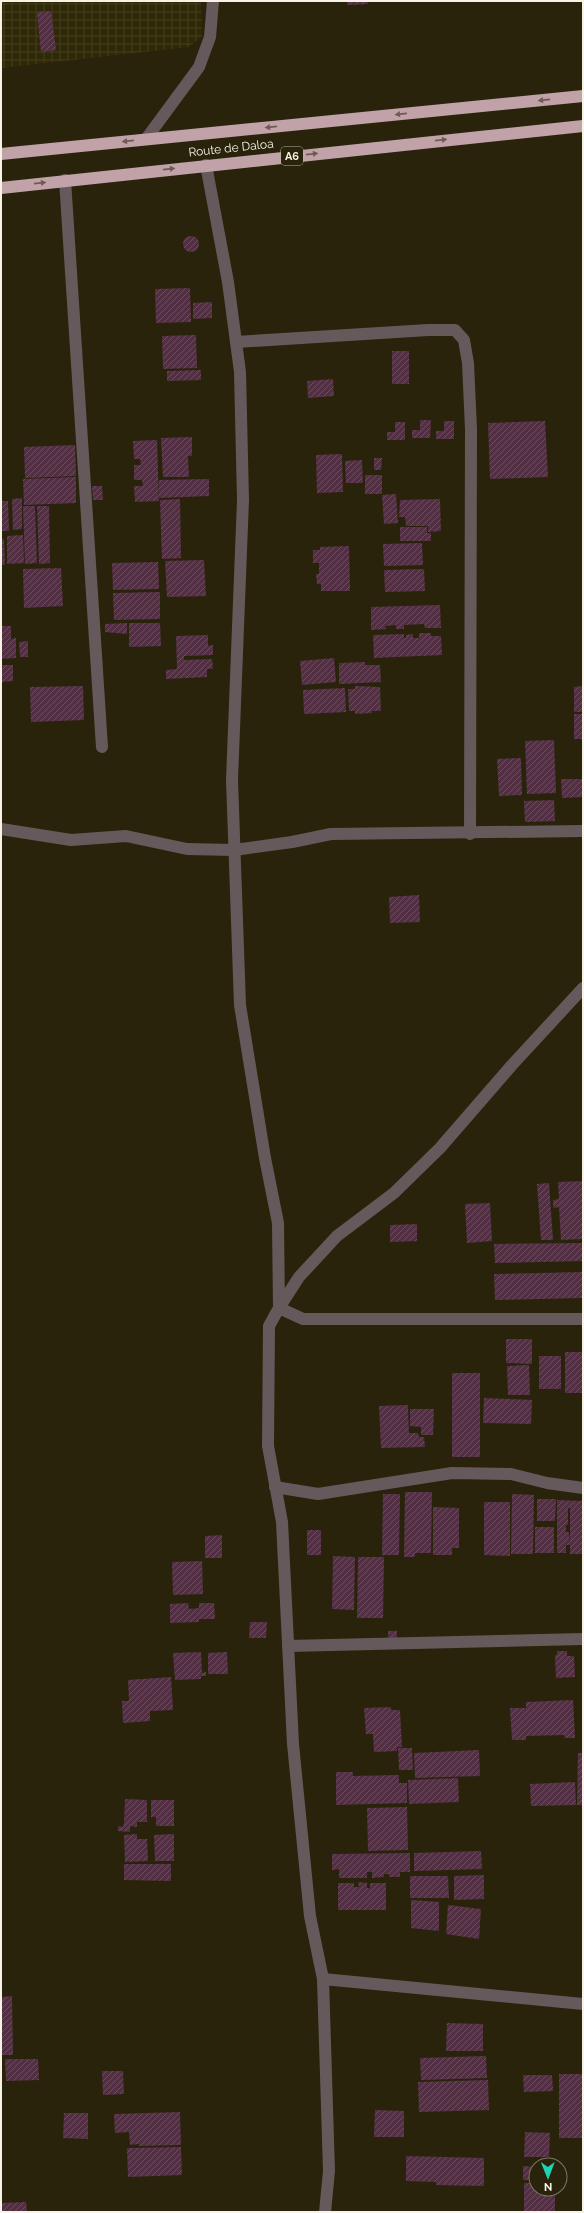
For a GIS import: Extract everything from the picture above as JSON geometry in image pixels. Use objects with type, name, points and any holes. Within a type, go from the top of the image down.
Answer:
[{"type":"highway","name":"Route de Daloa","points":[[1,154],[583,96]]},
{"type":"highway","name":"Route de Daloa","points":[[1,188],[583,126]]},
{"type":"street","points":[[146,139],[200,67],[210,37],[212,1]]},
{"type":"street","points":[[206,165],[240,372],[243,500],[232,780],[240,1005],[265,1158],[278,1223],[280,1308]]},
{"type":"street","points":[[65,180],[102,747]]},
{"type":"street","points":[[236,342],[428,330],[455,330],[464,340],[468,363],[470,428],[470,834]]},
{"type":"street","points":[[1,829],[71,840],[126,836],[187,849],[234,850],[331,834],[470,834],[583,831]]},
{"type":"street","points":[[325,2212],[329,2171],[323,1979],[310,1916],[294,1744],[282,1522],[268,1446],[269,1326],[299,1277],[337,1236],[394,1193],[440,1148],[512,1065],[583,988]]},
{"type":"street","points":[[280,1308],[303,1319],[583,1319]]},
{"type":"street","points":[[275,1487],[318,1494],[452,1473],[511,1474],[547,1483],[583,1488]]},
{"type":"street","points":[[288,1646],[583,1639]]},
{"type":"street","points":[[323,1979],[583,2004]]},
{"type":"shaded area","points":[[1,1],[201,1],[202,36],[189,47],[1,68]]},
{"type":"building","points":[[347,1],[367,1],[368,4],[347,5]]},
{"type":"building","points":[[51,11],[56,50],[41,52],[37,12]]},
{"type":"building","points":[[191,236],[198,241],[199,244],[194,251],[191,252],[184,247],[183,244],[188,237]]},
{"type":"building","points":[[190,288],[191,322],[156,323],[155,289]]},
{"type":"building","points":[[212,302],[212,318],[193,319],[193,303]]},
{"type":"building","points":[[196,335],[197,368],[163,369],[162,336]]},
{"type":"building","points":[[392,351],[409,351],[409,384],[392,384]]},
{"type":"building","points":[[201,370],[201,380],[167,381],[167,371]]},
{"type":"building","points":[[333,379],[334,396],[308,398],[307,381]]},
{"type":"building","points":[[420,420],[431,420],[430,438],[412,438],[412,430],[420,430]]},
{"type":"building","points":[[444,421],[454,421],[454,439],[436,439],[436,431],[444,431]]},
{"type":"building","points":[[545,421],[548,477],[490,479],[488,423]]},
{"type":"building","points":[[395,422],[405,422],[405,440],[387,440],[387,432],[395,432]]},
{"type":"building","points":[[192,437],[192,456],[188,456],[189,477],[163,477],[161,438]]},
{"type":"building","points":[[157,440],[159,501],[135,502],[134,486],[143,486],[142,480],[134,480],[134,465],[141,465],[140,459],[134,459],[133,441]]},
{"type":"building","points":[[75,445],[76,476],[25,478],[24,447]]},
{"type":"building","points":[[342,454],[343,492],[317,493],[316,455]]},
{"type":"building","points":[[374,458],[382,458],[381,470],[374,470]]},
{"type":"building","points":[[362,460],[363,483],[346,483],[345,461]]},
{"type":"building","points":[[365,475],[382,475],[382,494],[365,494]]},
{"type":"building","points":[[76,477],[76,503],[24,505],[23,479]]},
{"type":"building","points":[[209,479],[209,496],[159,498],[159,480]]},
{"type":"building","points":[[92,486],[102,486],[103,500],[93,500]]},
{"type":"building","points":[[396,494],[398,523],[384,524],[382,495]]},
{"type":"building","points":[[22,498],[22,529],[13,530],[12,499]]},
{"type":"building","points":[[180,499],[181,558],[162,559],[160,500]]},
{"type":"building","points":[[440,499],[441,531],[428,532],[428,526],[406,526],[405,517],[399,517],[400,500]]},
{"type":"building","points":[[1,501],[8,501],[9,531],[1,531]]},
{"type":"building","points":[[23,506],[35,506],[37,563],[25,564]]},
{"type":"building","points":[[37,506],[49,506],[50,563],[39,564]]},
{"type":"building","points":[[400,527],[427,527],[427,533],[431,533],[431,541],[400,541]]},
{"type":"building","points":[[23,535],[24,563],[7,564],[7,536]]},
{"type":"building","points":[[1,539],[4,539],[5,565],[1,565]]},
{"type":"building","points":[[422,543],[423,565],[384,566],[383,544]]},
{"type":"building","points":[[349,546],[350,591],[321,591],[321,584],[317,584],[316,574],[319,574],[319,563],[313,563],[313,550],[320,550],[320,547]]},
{"type":"building","points":[[204,560],[206,596],[167,597],[165,561]]},
{"type":"building","points":[[158,562],[159,589],[113,590],[112,563]]},
{"type":"building","points":[[61,568],[63,606],[24,608],[23,569]]},
{"type":"building","points":[[424,569],[425,591],[385,592],[384,570]]},
{"type":"building","points":[[160,592],[160,619],[114,620],[113,593]]},
{"type":"building","points":[[440,605],[441,628],[425,628],[424,624],[404,625],[404,629],[396,629],[396,625],[385,626],[386,629],[371,630],[371,607]]},
{"type":"building","points":[[127,623],[127,634],[105,632],[105,624]]},
{"type":"building","points":[[129,623],[160,623],[161,646],[129,647]]},
{"type":"building","points":[[1,626],[11,626],[11,639],[16,638],[16,658],[1,659]]},
{"type":"building","points":[[419,633],[431,633],[431,636],[441,636],[442,655],[374,658],[373,635],[404,634],[404,638],[406,638],[406,635],[413,634],[413,638],[419,638]]},
{"type":"building","points":[[208,635],[208,646],[213,645],[213,655],[184,656],[184,660],[212,659],[213,669],[207,669],[207,677],[166,679],[166,670],[177,669],[176,636]]},
{"type":"building","points":[[28,641],[28,657],[20,657],[19,642]]},
{"type":"building","points":[[334,658],[336,682],[302,685],[300,661]]},
{"type":"building","points":[[365,662],[365,665],[380,665],[381,682],[339,684],[339,663]]},
{"type":"building","points":[[1,665],[13,665],[13,681],[1,682]]},
{"type":"building","points":[[83,686],[84,720],[31,722],[30,687]]},
{"type":"building","points":[[355,686],[380,687],[381,711],[355,714],[355,711],[349,711],[348,689],[355,689]]},
{"type":"building","points":[[583,686],[583,712],[574,712],[574,687]]},
{"type":"building","points":[[345,688],[346,712],[304,714],[303,690]]},
{"type":"building","points":[[574,714],[583,714],[583,739],[574,739]]},
{"type":"building","points":[[554,740],[556,793],[527,794],[525,741]]},
{"type":"building","points":[[521,758],[522,795],[499,796],[497,759]]},
{"type":"building","points":[[561,779],[583,779],[583,797],[562,798]]},
{"type":"building","points":[[554,800],[555,821],[525,822],[524,801]]},
{"type":"building","points":[[419,895],[420,922],[390,923],[389,897]]},
{"type":"building","points":[[583,1181],[583,1239],[561,1240],[559,1207],[553,1208],[553,1200],[559,1199],[558,1182]]},
{"type":"building","points":[[549,1183],[553,1240],[541,1240],[537,1184]]},
{"type":"building","points":[[490,1203],[492,1241],[467,1243],[465,1204]]},
{"type":"building","points":[[417,1224],[417,1241],[390,1242],[390,1225]]},
{"type":"building","points":[[583,1243],[583,1261],[495,1263],[494,1244]]},
{"type":"building","points":[[583,1272],[583,1298],[495,1300],[494,1274]]},
{"type":"building","points":[[506,1339],[532,1339],[532,1364],[506,1363]]},
{"type":"building","points":[[565,1352],[583,1352],[582,1393],[565,1393]]},
{"type":"building","points":[[539,1356],[561,1356],[561,1389],[539,1389]]},
{"type":"building","points":[[529,1365],[530,1395],[508,1395],[507,1366]]},
{"type":"building","points":[[452,1373],[480,1373],[480,1457],[452,1457]]},
{"type":"building","points":[[484,1398],[532,1400],[531,1424],[483,1423]]},
{"type":"building","points":[[408,1405],[409,1433],[418,1433],[419,1437],[424,1437],[425,1447],[381,1448],[379,1406]]},
{"type":"building","points":[[410,1409],[434,1409],[433,1435],[421,1435],[421,1427],[410,1426]]},
{"type":"building","points":[[405,1492],[432,1492],[431,1553],[415,1553],[415,1557],[404,1557]]},
{"type":"building","points":[[383,1494],[400,1494],[399,1555],[382,1555]]},
{"type":"building","points":[[512,1494],[534,1495],[533,1554],[511,1554]]},
{"type":"building","points":[[537,1499],[556,1499],[555,1521],[537,1521]]},
{"type":"building","points":[[557,1500],[583,1501],[583,1554],[570,1554],[570,1545],[566,1545],[566,1553],[557,1553]],"holes":[[[568,1508],[570,1508],[570,1545],[569,1532],[566,1532],[566,1525],[568,1525]]]},
{"type":"building","points":[[484,1502],[510,1502],[510,1556],[484,1555]]},
{"type":"building","points":[[433,1507],[459,1508],[459,1548],[452,1548],[452,1555],[433,1555]]},
{"type":"building","points":[[535,1527],[554,1527],[554,1553],[535,1553]]},
{"type":"building","points":[[307,1530],[321,1530],[321,1555],[307,1555]]},
{"type":"building","points":[[222,1535],[222,1558],[205,1558],[205,1536]]},
{"type":"building","points":[[333,1556],[355,1557],[354,1610],[332,1609]]},
{"type":"building","points":[[358,1557],[384,1557],[383,1618],[357,1618]]},
{"type":"building","points":[[202,1561],[203,1594],[173,1595],[172,1562]]},
{"type":"building","points":[[188,1603],[189,1609],[199,1608],[199,1603],[214,1603],[215,1619],[199,1619],[199,1622],[170,1623],[170,1604]]},
{"type":"building","points":[[250,1622],[267,1622],[266,1638],[249,1638]]},
{"type":"building","points":[[388,1631],[397,1631],[397,1641],[388,1641]]},
{"type":"building","points":[[557,1651],[567,1651],[567,1656],[574,1656],[575,1677],[556,1678],[555,1655],[557,1655]]},
{"type":"building","points":[[201,1652],[202,1673],[206,1672],[206,1676],[201,1676],[201,1679],[175,1680],[173,1653]]},
{"type":"building","points":[[227,1652],[228,1674],[208,1674],[208,1653]]},
{"type":"building","points":[[171,1677],[173,1710],[150,1711],[150,1721],[123,1723],[122,1701],[129,1701],[128,1680]]},
{"type":"building","points":[[573,1700],[575,1738],[565,1738],[564,1735],[526,1736],[526,1740],[512,1740],[510,1708],[526,1708],[526,1702]]},
{"type":"building","points":[[391,1707],[391,1710],[400,1710],[402,1747],[397,1747],[397,1751],[374,1752],[373,1734],[366,1734],[364,1708]]},
{"type":"building","points":[[398,1748],[412,1748],[413,1770],[399,1770]]},
{"type":"building","points":[[479,1750],[480,1776],[415,1778],[414,1753]]},
{"type":"building","points":[[578,1753],[583,1753],[583,1805],[577,1805]]},
{"type":"building","points":[[336,1772],[353,1772],[353,1776],[399,1775],[399,1783],[407,1783],[407,1803],[336,1805]]},
{"type":"building","points":[[458,1778],[459,1802],[409,1804],[408,1780]]},
{"type":"building","points":[[575,1782],[576,1805],[531,1806],[530,1784]]},
{"type":"building","points":[[125,1799],[147,1800],[147,1822],[137,1822],[137,1827],[130,1826],[130,1832],[118,1831],[118,1826],[123,1827],[124,1823]]},
{"type":"building","points":[[151,1800],[174,1800],[174,1826],[156,1826],[156,1817],[151,1817]]},
{"type":"building","points":[[407,1807],[408,1850],[368,1851],[367,1808]]},
{"type":"building","points":[[137,1834],[137,1839],[147,1839],[148,1861],[125,1862],[124,1835]]},
{"type":"building","points":[[174,1834],[174,1861],[155,1861],[154,1835]]},
{"type":"building","points":[[481,1851],[482,1869],[414,1871],[414,1853]]},
{"type":"building","points":[[410,1853],[410,1872],[400,1872],[400,1877],[389,1877],[389,1874],[384,1874],[384,1877],[372,1878],[372,1872],[367,1872],[367,1878],[339,1878],[339,1869],[332,1870],[332,1854]]},
{"type":"building","points":[[124,1864],[171,1864],[171,1881],[124,1880]]},
{"type":"building","points":[[484,1875],[484,1899],[454,1900],[454,1876]]},
{"type":"building","points":[[410,1876],[448,1876],[449,1898],[410,1898]]},
{"type":"building","points":[[358,1882],[367,1883],[367,1888],[370,1888],[370,1883],[386,1883],[386,1910],[338,1910],[338,1883],[354,1883],[354,1887],[359,1887]]},
{"type":"building","points":[[411,1900],[439,1902],[439,1931],[411,1928]]},
{"type":"building","points":[[448,1905],[481,1909],[479,1939],[446,1934]]},
{"type":"building","points":[[12,1996],[13,2055],[1,2055],[1,1997]]},
{"type":"building","points":[[447,2023],[483,2024],[483,2051],[446,2051]]},
{"type":"building","points":[[486,2056],[487,2078],[421,2080],[420,2058]]},
{"type":"building","points":[[5,2059],[38,2059],[39,2080],[6,2081]]},
{"type":"building","points":[[102,2071],[123,2071],[124,2094],[103,2095]]},
{"type":"building","points":[[559,2074],[583,2074],[583,2138],[559,2138]]},
{"type":"building","points":[[523,2075],[552,2075],[553,2091],[524,2092]]},
{"type":"building","points":[[488,2080],[489,2110],[419,2112],[418,2082]]},
{"type":"building","points":[[375,2110],[404,2111],[404,2137],[374,2137]]},
{"type":"building","points":[[180,2112],[181,2145],[130,2145],[129,2132],[115,2133],[114,2114]]},
{"type":"building","points":[[64,2113],[88,2113],[88,2139],[63,2138]]},
{"type":"building","points":[[525,2132],[550,2133],[549,2157],[524,2157]]},
{"type":"building","points":[[181,2147],[182,2175],[128,2177],[127,2148]]},
{"type":"building","points":[[406,2156],[484,2158],[484,2186],[436,2185],[436,2182],[406,2181]]},
{"type":"building","points":[[523,2166],[528,2166],[528,2180],[523,2180]]},
{"type":"building","points":[[524,2183],[528,2183],[528,2197],[555,2197],[555,2212],[524,2212]]},
{"type":"building","points":[[26,2202],[27,2212],[1,2212],[1,2203]]}]
